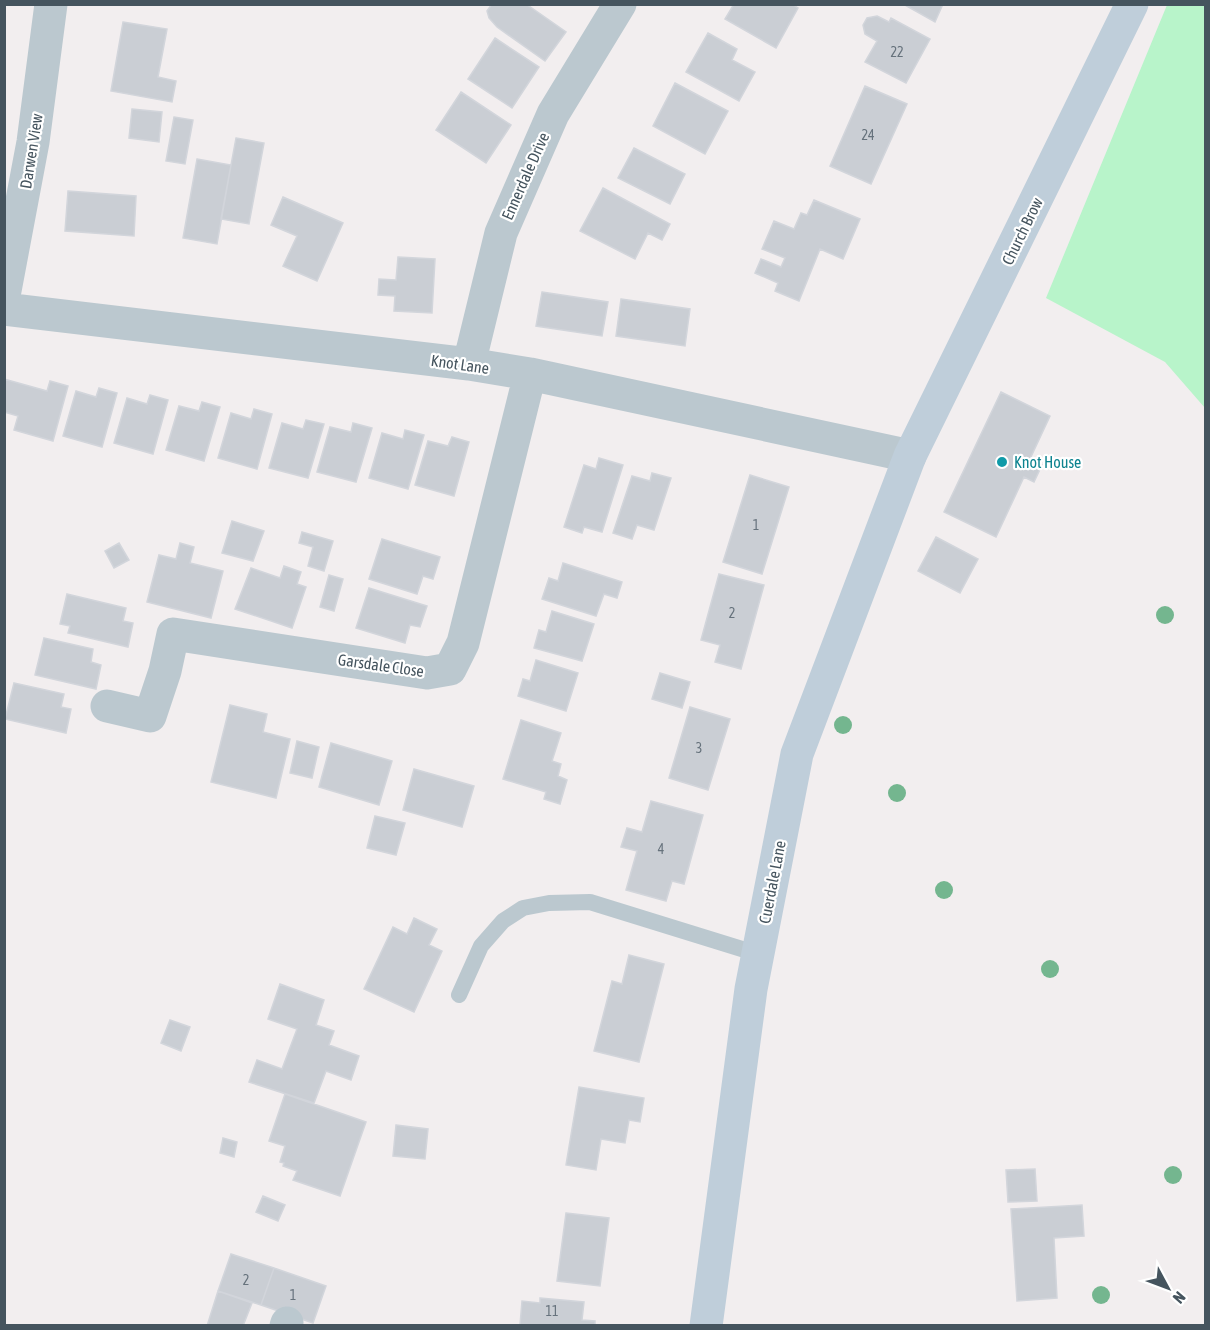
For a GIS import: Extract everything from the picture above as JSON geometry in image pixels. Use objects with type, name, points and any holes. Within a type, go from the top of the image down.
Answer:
[{"type":"main road","name":"Church Brow","points":[[910,456],[1132,4]]},
{"type":"main road","name":"Cuerdale Lane","points":[[706,1326],[758,954],[797,754],[910,456]]},
{"type":"street","name":"Darwen View","points":[[4,296],[33,142],[51,4]]},
{"type":"street","name":"Ennerdale Drive","points":[[469,364],[501,232],[553,114],[620,4]]},
{"type":"street","name":"Knot Lane","points":[[4,309],[469,364],[530,374],[910,456]]},
{"type":"street","name":"Garsdale Close","points":[[107,706],[150,716],[165,671],[173,634],[427,673],[450,669],[463,643],[530,374]]},
{"type":"lane","points":[[459,995],[481,946],[502,921],[523,908],[549,903],[590,902],[758,954]]},
{"type":"green space","points":[[1167,5],[1205,5],[1205,408],[1165,362],[1046,298]]},
{"type":"building","points":[[492,4],[526,4],[566,32],[545,61],[497,27],[489,18],[487,11]]},
{"type":"building","points":[[734,4],[792,4],[798,8],[776,48],[725,19]]},
{"type":"building","points":[[903,4],[943,4],[935,22]]},
{"type":"building","points":[[877,16],[889,22],[891,18],[930,39],[906,83],[865,62],[877,41],[865,34],[863,25],[867,18]]},
{"type":"building","points":[[123,22],[167,29],[158,77],[176,81],[172,102],[111,91]]},
{"type":"building","points":[[708,33],[737,49],[732,60],[755,72],[739,101],[686,72]]},
{"type":"building","points":[[495,38],[539,67],[512,108],[468,79]]},
{"type":"building","points":[[675,83],[728,111],[705,154],[653,126]]},
{"type":"building","points":[[865,86],[907,104],[871,184],[830,166]]},
{"type":"building","points":[[461,92],[511,125],[486,163],[436,130]]},
{"type":"building","points":[[132,109],[162,112],[159,142],[129,138]]},
{"type":"building","points":[[174,117],[193,120],[185,164],[166,161]]},
{"type":"building","points":[[236,138],[264,143],[249,224],[221,219]]},
{"type":"building","points":[[634,148],[685,174],[670,204],[618,178]]},
{"type":"building","points":[[197,159],[231,165],[217,244],[183,238]]},
{"type":"building","points":[[603,188],[670,224],[662,240],[648,233],[635,259],[580,231]]},
{"type":"building","points":[[68,191],[136,196],[134,236],[65,231]]},
{"type":"building","points":[[283,197],[343,223],[317,281],[283,266],[297,236],[271,225]]},
{"type":"building","points":[[814,200],[860,219],[843,259],[820,249],[799,301],[775,291],[778,283],[755,273],[761,259],[781,267],[785,258],[762,249],[774,221],[794,229],[801,213],[807,215]]},
{"type":"building","points":[[398,257],[435,259],[432,313],[394,311],[395,296],[378,295],[379,279],[396,280]]},
{"type":"building","points":[[542,292],[608,302],[602,336],[536,326]]},
{"type":"building","points":[[621,299],[690,309],[685,346],[616,336]]},
{"type":"building","points":[[4,379],[47,391],[50,381],[68,386],[53,441],[14,430],[18,416],[4,412]]},
{"type":"building","points":[[99,388],[117,393],[102,447],[63,436],[76,391],[96,397]]},
{"type":"building","name":"Knot House","points":[[1001,392],[1050,416],[1030,459],[1042,465],[1034,482],[1024,477],[996,537],[944,512]]},
{"type":"building","points":[[150,395],[168,400],[153,454],[114,443],[127,398],[147,404]]},
{"type":"building","points":[[202,402],[220,407],[204,461],[166,450],[179,406],[199,411]]},
{"type":"building","points":[[254,409],[272,414],[257,469],[218,458],[231,413],[251,419]]},
{"type":"building","points":[[306,420],[324,424],[308,478],[269,468],[282,423],[303,429]]},
{"type":"building","points":[[353,423],[372,428],[356,482],[317,472],[330,427],[351,432]]},
{"type":"building","points":[[405,430],[424,435],[408,489],[369,478],[382,433],[403,439]]},
{"type":"building","points":[[452,437],[469,442],[454,496],[415,485],[428,441],[448,446]]},
{"type":"building","points":[[599,458],[623,465],[602,532],[584,527],[582,533],[564,527],[584,465],[596,469]]},
{"type":"building","points":[[652,473],[671,478],[654,530],[637,525],[632,539],[613,533],[632,476],[650,481]]},
{"type":"building","points":[[750,475],[789,487],[762,574],[723,562]]},
{"type":"building","points":[[232,521],[264,531],[253,561],[222,553]]},
{"type":"building","points":[[302,532],[333,541],[324,571],[308,566],[313,547],[299,543]]},
{"type":"building","points":[[936,537],[978,559],[960,593],[918,571]]},
{"type":"building","points":[[382,539],[440,557],[433,579],[423,576],[417,594],[369,579]]},
{"type":"building","points":[[119,543],[129,560],[114,568],[105,551]]},
{"type":"building","points":[[180,543],[194,547],[190,563],[223,571],[211,618],[147,602],[159,555],[176,559]]},
{"type":"building","points":[[563,563],[622,582],[617,598],[604,594],[596,616],[542,599],[549,578],[558,581]]},
{"type":"building","points":[[284,566],[301,572],[297,584],[306,587],[292,628],[235,609],[251,568],[280,578]]},
{"type":"building","points":[[719,574],[764,585],[741,669],[715,662],[720,645],[701,640]]},
{"type":"building","points":[[329,575],[343,579],[334,611],[320,607]]},
{"type":"building","points":[[369,588],[427,606],[420,627],[410,625],[405,643],[356,628]]},
{"type":"building","points":[[67,594],[126,608],[123,621],[133,623],[128,647],[68,633],[70,626],[60,624]]},
{"type":"building","points":[[552,611],[594,624],[582,661],[534,648],[539,630],[546,632]]},
{"type":"building","points":[[44,638],[93,649],[91,662],[101,665],[96,689],[35,675]]},
{"type":"building","points":[[536,660],[578,673],[566,711],[518,696],[523,679],[530,681]]},
{"type":"building","points":[[660,673],[690,682],[682,708],[652,699]]},
{"type":"building","points":[[14,683],[64,694],[61,707],[71,709],[66,733],[5,719]]},
{"type":"building","points":[[230,705],[267,714],[263,732],[290,739],[276,798],[211,782]]},
{"type":"building","points":[[690,707],[730,719],[708,790],[669,778]]},
{"type":"building","points":[[521,720],[561,733],[552,761],[561,764],[558,776],[567,780],[560,804],[544,799],[546,792],[503,779]]},
{"type":"building","points":[[297,741],[319,747],[312,778],[290,773]]},
{"type":"building","points":[[331,743],[392,761],[379,805],[319,787]]},
{"type":"building","points":[[414,769],[474,786],[462,827],[403,810]]},
{"type":"building","points":[[651,801],[703,815],[684,884],[672,881],[666,901],[626,890],[637,851],[621,847],[627,828],[642,832]]},
{"type":"building","points":[[375,816],[405,823],[396,855],[367,848]]},
{"type":"building","points":[[414,918],[437,929],[429,945],[442,951],[414,1012],[364,989],[393,927],[407,934]]},
{"type":"building","points":[[629,955],[664,964],[639,1062],[594,1051],[612,981],[622,984]]},
{"type":"building","points":[[280,984],[324,1000],[316,1025],[334,1031],[329,1045],[359,1056],[351,1080],[326,1071],[314,1103],[249,1082],[257,1060],[282,1069],[297,1029],[268,1019]]},
{"type":"building","points":[[170,1020],[190,1027],[181,1051],[161,1043]]},
{"type":"building","points":[[579,1087],[644,1098],[640,1122],[629,1120],[625,1143],[601,1139],[596,1170],[566,1165]]},
{"type":"building","points":[[285,1094],[366,1122],[340,1196],[293,1180],[297,1171],[283,1166],[284,1163],[280,1162],[285,1146],[269,1141]]},
{"type":"building","points":[[396,1125],[428,1129],[425,1159],[393,1156]]},
{"type":"building","points":[[223,1138],[237,1142],[234,1157],[220,1153]]},
{"type":"building","points":[[1035,1169],[1037,1201],[1008,1202],[1006,1170]]},
{"type":"building","points":[[263,1196],[285,1205],[278,1221],[256,1212]]},
{"type":"building","points":[[1082,1205],[1084,1236],[1054,1238],[1057,1298],[1017,1301],[1011,1209]]},
{"type":"building","points":[[566,1213],[609,1218],[600,1286],[557,1281]]},
{"type":"building","points":[[231,1254],[274,1268],[261,1305],[218,1291]]},
{"type":"building","points":[[274,1268],[326,1286],[313,1323],[261,1305]]},
{"type":"building","points":[[218,1291],[252,1303],[243,1326],[207,1326]]},
{"type":"building","points":[[540,1298],[584,1302],[582,1320],[595,1321],[595,1326],[520,1325],[522,1301],[540,1303]]},
{"type":"place","name":"Knot House","points":[[1002,462]]}]
